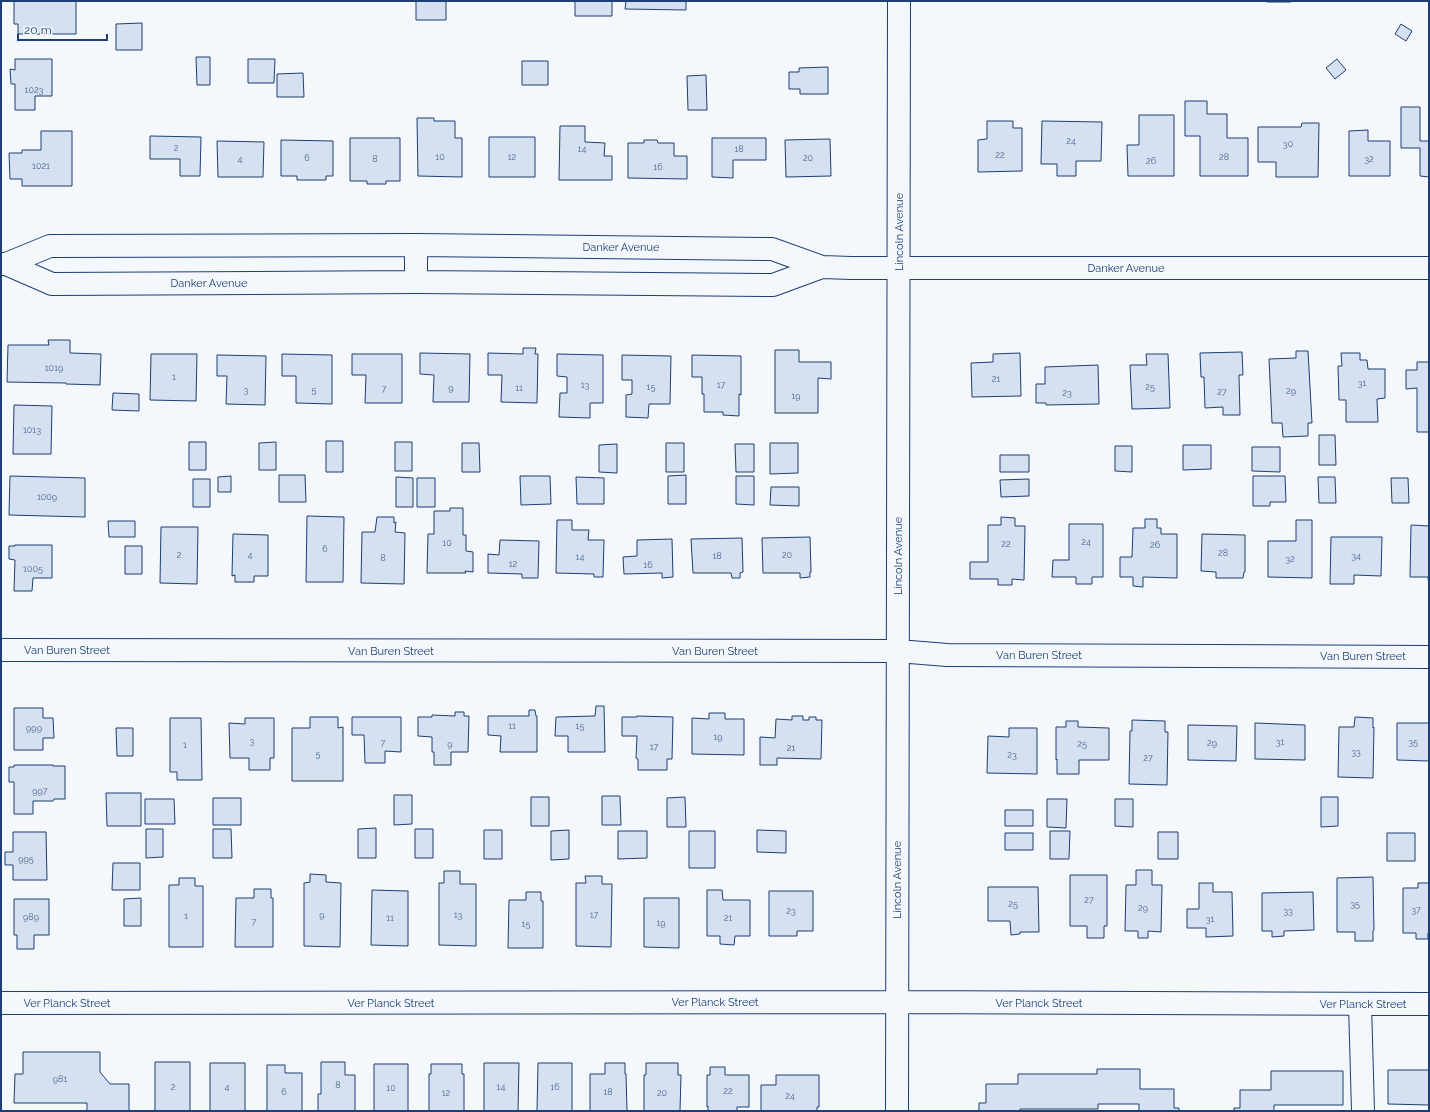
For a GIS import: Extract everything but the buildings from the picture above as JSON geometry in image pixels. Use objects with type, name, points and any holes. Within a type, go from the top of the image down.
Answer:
[{"type":"street","name":"Lincoln Avenue","points":[[897,1111],[899,1]]},
{"type":"street","name":"Danker Avenue","points":[[4,264],[50,246],[416,245],[772,248],[822,267],[899,269],[1429,268]]},
{"type":"street","points":[[416,245],[416,282]]},
{"type":"street","name":"Danker Avenue","points":[[4,264],[52,284],[416,282],[773,285],[822,267]]},
{"type":"street","name":"Van Buren Street","points":[[1,650],[898,651],[955,655],[1429,657]]},
{"type":"street","name":"Ver Planck Street","points":[[1,1003],[897,1002],[1429,1004]]},
{"type":"street","points":[[1360,1004],[1363,1111]]}]
